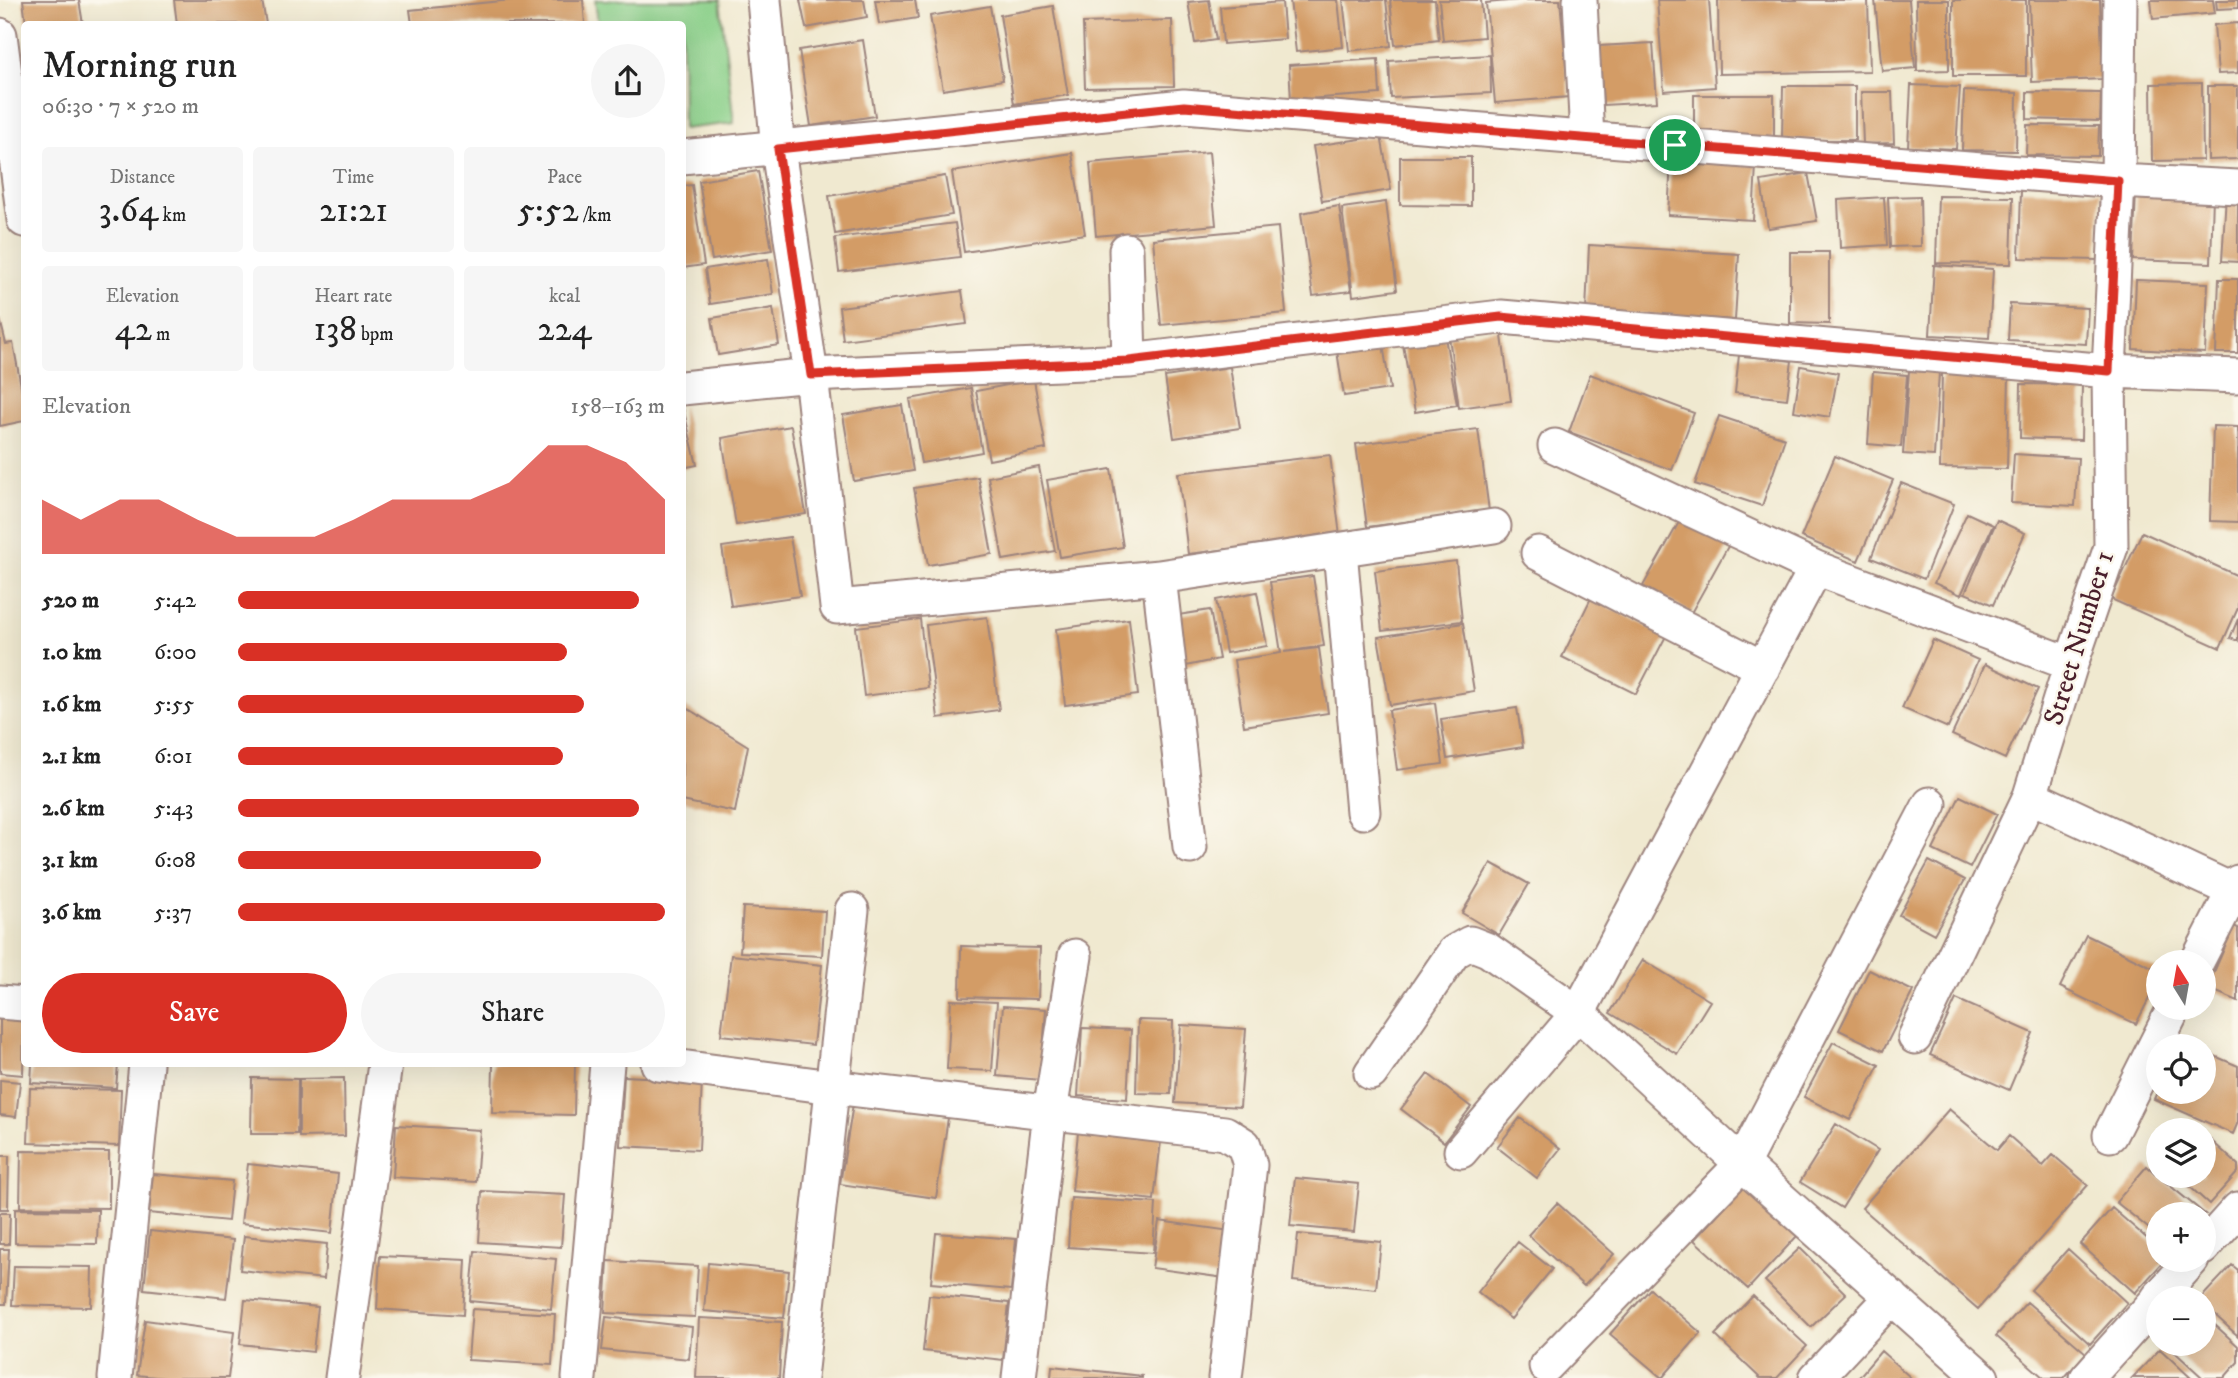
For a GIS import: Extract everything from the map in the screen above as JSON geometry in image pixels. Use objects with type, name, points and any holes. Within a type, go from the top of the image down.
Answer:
[{"type":"street","points":[[764,0],[778,149],[811,375],[837,607],[1159,577],[1494,526]]},
{"type":"street","points":[[1580,0],[1587,138]]},
{"type":"street","name":"Street Number 1","points":[[1915,1037],[2030,796],[2111,547],[2109,371],[2118,181],[2120,0]]},
{"type":"street","points":[[0,35],[21,192]]},
{"type":"street","points":[[686,158],[1184,106],[2118,181],[2238,187]]},
{"type":"street","points":[[0,216],[21,214]]},
{"type":"street","points":[[1126,250],[1129,361]]},
{"type":"street","points":[[686,388],[811,375],[1129,361],[1501,317],[2109,371],[2238,376]]},
{"type":"street","points":[[1555,446],[1816,568],[2071,664]]},
{"type":"street","points":[[1340,550],[1363,812]]},
{"type":"street","points":[[1538,553],[1763,668]]},
{"type":"street","points":[[1461,1150],[1578,1013],[1816,568]]},
{"type":"street","points":[[1159,577],[1190,847]]},
{"type":"street","points":[[2030,796],[2237,888],[2203,950]]},
{"type":"street","points":[[1546,1366],[1742,1164],[1930,804]]},
{"type":"street","points":[[800,1378],[852,910]]},
{"type":"street","points":[[1371,1073],[1454,952],[1470,943],[1488,950],[1578,1013],[1742,1164],[1982,1378]]},
{"type":"street","points":[[1018,1378],[1050,1112],[1075,956]]},
{"type":"street","points":[[0,1002],[21,1004]]},
{"type":"street","points":[[2110,1135],[2168,1020]]},
{"type":"street","points":[[116,1378],[146,1067]]},
{"type":"street","points":[[342,1378],[385,1067]]},
{"type":"street","points":[[579,1378],[607,1067]]},
{"type":"street","points":[[681,1067],[1225,1133],[1244,1145],[1250,1165],[1225,1378]]},
{"type":"street","points":[[2216,1234],[2238,1209]]},
{"type":"street","points":[[2169,1286],[2182,1272]]},
{"type":"street","points":[[1816,1378],[1892,1297]]},
{"type":"street","points":[[2087,1378],[2146,1312]]},
{"type":"green space","points":[[595,0],[720,0],[734,123],[686,129],[686,21],[598,21]]},
{"type":"building","points":[[23,0],[79,0],[82,21],[26,21]]},
{"type":"building","points":[[174,0],[262,0],[266,21],[177,21]]},
{"type":"building","points":[[512,0],[583,0],[585,21],[412,21],[410,10]]},
{"type":"building","points":[[800,0],[864,0],[867,17],[806,28]]},
{"type":"building","points":[[875,0],[915,0],[918,18],[879,24]]},
{"type":"building","points":[[1209,0],[1216,40],[1195,43],[1188,2]]},
{"type":"building","points":[[1290,0],[1338,0],[1343,47],[1296,52]]},
{"type":"building","points":[[1343,0],[1386,0],[1391,46],[1349,51]]},
{"type":"building","points":[[1390,0],[1435,0],[1439,40],[1395,45]]},
{"type":"building","points":[[1439,0],[1481,0],[1484,37],[1443,41]]},
{"type":"building","points":[[1560,0],[1569,97],[1495,103],[1486,3]]},
{"type":"building","points":[[1657,0],[1709,0],[1715,87],[1664,91]]},
{"type":"building","points":[[1718,0],[1868,0],[1870,71],[1719,74]]},
{"type":"building","points":[[1875,0],[1909,0],[1915,68],[1882,71]]},
{"type":"building","points":[[1916,0],[1949,0],[1949,70],[1917,71]]},
{"type":"building","points":[[1953,0],[2026,0],[2026,76],[1953,76]]},
{"type":"building","points":[[2029,0],[2100,0],[2103,79],[2032,82]]},
{"type":"building","points":[[2151,0],[2213,0],[2215,13],[2153,19]]},
{"type":"building","points":[[2216,0],[2238,0],[2238,8],[2217,9]]},
{"type":"building","points":[[1282,2],[1285,39],[1223,44],[1220,7]]},
{"type":"building","points":[[990,6],[1003,80],[943,90],[930,16]]},
{"type":"building","points":[[1053,6],[1068,95],[1014,104],[1000,15]]},
{"type":"building","points":[[1172,20],[1174,86],[1085,88],[1083,23]]},
{"type":"building","points":[[2238,23],[2238,73],[2218,74],[2214,25]]},
{"type":"building","points":[[863,40],[875,116],[811,126],[799,50]]},
{"type":"building","points":[[1653,43],[1657,102],[1603,105],[1599,46]]},
{"type":"building","points":[[1490,55],[1491,93],[1391,98],[1389,61]]},
{"type":"building","points":[[1378,59],[1380,94],[1291,100],[1289,65]]},
{"type":"building","points":[[2202,83],[2203,160],[2152,161],[2151,84]]},
{"type":"building","points":[[1911,85],[1960,87],[1956,149],[1908,147]]},
{"type":"building","points":[[1783,86],[1855,86],[1855,140],[1782,140]]},
{"type":"building","points":[[2208,86],[2238,86],[2238,159],[2208,160]]},
{"type":"building","points":[[1964,91],[2017,93],[2016,151],[1962,150]]},
{"type":"building","points":[[1861,92],[1892,92],[1894,143],[1863,144]]},
{"type":"building","points":[[2027,92],[2101,93],[2100,121],[2027,119]]},
{"type":"building","points":[[1694,95],[1774,95],[1774,139],[1694,140]]},
{"type":"building","points":[[2027,125],[2099,126],[2098,156],[2026,155]]},
{"type":"building","points":[[1381,136],[1391,190],[1322,201],[1313,146]]},
{"type":"building","points":[[1209,152],[1216,225],[1096,236],[1090,163]]},
{"type":"building","points":[[1072,153],[1085,234],[964,252],[952,172]]},
{"type":"building","points":[[1400,157],[1471,157],[1471,206],[1400,205]]},
{"type":"building","points":[[1671,160],[1756,165],[1753,220],[1668,215]]},
{"type":"building","points":[[758,171],[772,250],[712,260],[699,181]]},
{"type":"building","points":[[1808,173],[1817,221],[1768,228],[1761,181]]},
{"type":"building","points":[[945,176],[952,215],[835,234],[829,196]]},
{"type":"building","points":[[692,185],[704,265],[686,267],[686,186]]},
{"type":"building","points":[[2021,190],[2100,192],[2098,260],[2019,258]]},
{"type":"building","points":[[2136,192],[2213,195],[2211,263],[2133,260]]},
{"type":"building","points":[[2226,195],[2238,196],[2238,262],[2222,261]]},
{"type":"building","points":[[1920,196],[1921,246],[1890,247],[1888,197]]},
{"type":"building","points":[[1938,196],[2013,197],[2011,264],[1936,263]]},
{"type":"building","points":[[1884,197],[1887,245],[1840,248],[1838,200]]},
{"type":"building","points":[[1386,202],[1397,290],[1353,296],[1342,208]]},
{"type":"building","points":[[1339,206],[1351,291],[1313,296],[1301,213]]},
{"type":"building","points":[[955,223],[960,257],[839,272],[835,238]]},
{"type":"building","points":[[1278,227],[1286,313],[1161,325],[1153,239]]},
{"type":"building","points":[[1589,245],[1739,254],[1735,320],[1586,311]]},
{"type":"building","points":[[1790,252],[1829,252],[1829,324],[1790,323]]},
{"type":"building","points":[[768,259],[773,294],[710,304],[705,269]]},
{"type":"building","points":[[1934,265],[1993,269],[1989,338],[1930,335]]},
{"type":"building","points":[[2219,279],[2238,279],[2238,353],[2216,353]]},
{"type":"building","points":[[2136,280],[2208,283],[2205,353],[2133,349]]},
{"type":"building","points":[[962,291],[967,324],[843,340],[839,307]]},
{"type":"building","points":[[2010,304],[2088,308],[2086,344],[2008,340]]},
{"type":"building","points":[[773,308],[779,345],[718,355],[712,318]]},
{"type":"building","points":[[0,319],[6,344],[13,343],[21,386],[21,422],[0,426]]},
{"type":"building","points":[[1501,329],[1511,401],[1459,408],[1449,337]]},
{"type":"building","points":[[1445,337],[1457,405],[1415,412],[1403,345]]},
{"type":"building","points":[[1383,344],[1390,389],[1344,396],[1337,351]]},
{"type":"building","points":[[1739,355],[1792,361],[1787,399],[1735,393]]},
{"type":"building","points":[[1801,366],[1838,373],[1830,417],[1794,411]]},
{"type":"building","points":[[1230,367],[1240,428],[1174,438],[1165,377]]},
{"type":"building","points":[[1909,371],[1939,372],[1934,456],[1903,454]]},
{"type":"building","points":[[1942,371],[2009,372],[2007,469],[1940,468]]},
{"type":"building","points":[[1873,372],[1907,375],[1901,447],[1868,444]]},
{"type":"building","points":[[1590,374],[1694,413],[1672,470],[1569,432]]},
{"type":"building","points":[[1034,380],[1046,449],[989,460],[976,391]]},
{"type":"building","points":[[2021,384],[2082,385],[2081,440],[2020,438]]},
{"type":"building","points":[[971,388],[982,452],[921,463],[910,399]]},
{"type":"building","points":[[902,405],[913,471],[854,481],[843,415]]},
{"type":"building","points":[[1719,416],[1785,438],[1762,506],[1695,484]]},
{"type":"building","points":[[686,420],[697,465],[686,467]]},
{"type":"building","points":[[791,426],[806,514],[736,525],[722,438]]},
{"type":"building","points":[[2213,426],[2238,427],[2238,522],[2210,521]]},
{"type":"building","points":[[1478,429],[1489,511],[1367,527],[1356,444]]},
{"type":"building","points":[[2014,454],[2078,458],[2075,506],[2011,503]]},
{"type":"building","points":[[1330,455],[1340,536],[1188,554],[1178,473]]},
{"type":"building","points":[[1835,456],[1893,480],[1858,561],[1801,537]]},
{"type":"building","points":[[1039,467],[1055,551],[1003,560],[988,477]]},
{"type":"building","points":[[1111,469],[1123,547],[1060,557],[1047,480]]},
{"type":"building","points":[[978,477],[992,554],[928,565],[914,488]]},
{"type":"building","points":[[1901,483],[1954,504],[1924,579],[1871,558]]},
{"type":"building","points":[[1967,513],[1993,525],[1961,595],[1934,583]]},
{"type":"building","points":[[1683,515],[1731,541],[1691,613],[1643,586]]},
{"type":"building","points":[[1997,520],[2025,533],[1993,605],[1965,593]]},
{"type":"building","points":[[2142,532],[2238,576],[2238,608],[2220,648],[2111,599]]},
{"type":"building","points":[[790,537],[800,596],[731,606],[722,547]]},
{"type":"building","points":[[1456,561],[1462,621],[1382,631],[1375,571]]},
{"type":"building","points":[[1313,576],[1324,646],[1284,652],[1319,648],[1328,713],[1244,726],[1234,660],[1281,653],[1270,582]]},
{"type":"building","points":[[1257,592],[1267,646],[1226,653],[1216,600]]},
{"type":"building","points":[[1591,598],[1666,636],[1636,694],[1562,657]]},
{"type":"building","points":[[1210,610],[1219,659],[1181,667],[1172,616]]},
{"type":"building","points":[[987,617],[999,710],[938,718],[926,625]]},
{"type":"building","points":[[920,619],[928,688],[864,696],[856,627]]},
{"type":"building","points":[[1129,619],[1138,695],[1065,705],[1056,629]]},
{"type":"building","points":[[2238,619],[2238,641],[2230,638]]},
{"type":"building","points":[[1463,623],[1474,691],[1390,705],[1378,637]]},
{"type":"building","points":[[1933,640],[1978,660],[1948,728],[1902,708]]},
{"type":"building","points":[[1985,664],[2038,689],[2005,759],[1952,735]]},
{"type":"building","points":[[1435,703],[1443,764],[1397,770],[1389,710]]},
{"type":"building","points":[[686,707],[748,746],[735,812],[686,802]]},
{"type":"building","points":[[1517,708],[1523,747],[1447,759],[1441,719]]},
{"type":"building","points":[[1960,796],[1997,814],[1970,868],[1933,850]]},
{"type":"building","points":[[1929,861],[1965,880],[1934,934],[1899,915]]},
{"type":"building","points":[[1491,863],[1529,884],[1499,935],[1462,913]]},
{"type":"building","points":[[743,907],[825,911],[822,956],[740,952]]},
{"type":"building","points":[[2234,926],[2238,928],[2238,1001],[2216,992],[2216,967]]},
{"type":"building","points":[[2086,935],[2146,964],[2146,1004],[2136,1024],[2060,987]]},
{"type":"building","points":[[961,946],[1040,948],[1038,999],[960,997]]},
{"type":"building","points":[[731,955],[822,965],[813,1045],[721,1035]]},
{"type":"building","points":[[1643,960],[1710,1001],[1677,1054],[1610,1013]]},
{"type":"building","points":[[1869,970],[1913,991],[1883,1051],[1839,1030]]},
{"type":"building","points":[[1956,999],[2033,1033],[2009,1090],[1930,1055]]},
{"type":"building","points":[[951,1000],[997,1002],[992,1071],[947,1069]]},
{"type":"building","points":[[1003,1006],[1046,1009],[1041,1080],[997,1076]]},
{"type":"building","points":[[0,1012],[21,1014],[23,1075],[0,1073]]},
{"type":"building","points":[[1138,1020],[1173,1021],[1171,1094],[1136,1093]]},
{"type":"building","points":[[1181,1025],[1246,1029],[1240,1107],[1175,1103]]},
{"type":"building","points":[[1082,1028],[1131,1030],[1127,1099],[1078,1096]]},
{"type":"building","points":[[1833,1042],[1879,1065],[1850,1120],[1804,1097]]},
{"type":"building","points":[[2216,1057],[2238,1066],[2238,1122],[2233,1134],[2216,1126],[2216,1118],[2197,1118],[2165,1104],[2216,1104]]},
{"type":"building","points":[[32,1067],[118,1067],[116,1088],[31,1083]]},
{"type":"building","points":[[493,1067],[575,1067],[574,1115],[492,1113]]},
{"type":"building","points":[[1428,1074],[1471,1107],[1444,1142],[1401,1109]]},
{"type":"building","points":[[624,1076],[702,1080],[699,1150],[620,1146]]},
{"type":"building","points":[[252,1078],[298,1079],[297,1134],[251,1134]]},
{"type":"building","points":[[344,1078],[345,1136],[299,1137],[299,1079]]},
{"type":"building","points":[[0,1080],[20,1082],[16,1117],[0,1115]]},
{"type":"building","points":[[30,1088],[121,1090],[119,1146],[28,1143]]},
{"type":"building","points":[[853,1104],[948,1118],[936,1198],[840,1184]]},
{"type":"building","points":[[1949,1109],[1997,1150],[2009,1136],[2043,1166],[2053,1155],[2088,1185],[1978,1309],[1862,1208]]},
{"type":"building","points":[[1520,1118],[1560,1149],[1537,1178],[1497,1147]]},
{"type":"building","points":[[1079,1123],[1162,1132],[1154,1200],[1072,1191]]},
{"type":"building","points":[[1836,1124],[1878,1150],[1842,1208],[1800,1182]]},
{"type":"building","points":[[396,1125],[480,1130],[476,1182],[393,1177]]},
{"type":"building","points":[[2216,1145],[2238,1165],[2238,1172],[2211,1202],[2207,1202],[2191,1188],[2216,1188]]},
{"type":"building","points":[[21,1151],[109,1152],[109,1208],[20,1207]]},
{"type":"building","points":[[0,1156],[9,1156],[8,1209],[0,1209]]},
{"type":"building","points":[[248,1164],[338,1174],[332,1233],[241,1223]]},
{"type":"building","points":[[2146,1167],[2146,1188],[2173,1188],[2190,1202],[2146,1202],[2146,1226],[2116,1202]]},
{"type":"building","points":[[153,1174],[232,1181],[228,1221],[149,1213]]},
{"type":"building","points":[[1295,1178],[1359,1184],[1354,1232],[1290,1226]]},
{"type":"building","points":[[1743,1187],[1797,1236],[1748,1289],[1694,1240]]},
{"type":"building","points":[[482,1191],[565,1195],[561,1247],[479,1242]]},
{"type":"building","points":[[1071,1198],[1156,1203],[1153,1253],[1068,1247]]},
{"type":"building","points":[[1557,1203],[1614,1254],[1584,1286],[1528,1235]]},
{"type":"building","points":[[2112,1208],[2146,1238],[2146,1272],[2154,1272],[2135,1293],[2080,1244]]},
{"type":"building","points":[[15,1209],[98,1210],[97,1244],[15,1243]]},
{"type":"building","points":[[0,1213],[10,1213],[9,1244],[0,1244]]},
{"type":"building","points":[[1159,1221],[1231,1231],[1225,1278],[1152,1268]]},
{"type":"building","points":[[150,1231],[233,1240],[226,1298],[144,1289]]},
{"type":"building","points":[[936,1233],[1016,1239],[1011,1290],[931,1283]]},
{"type":"building","points":[[1298,1234],[1381,1242],[1376,1289],[1293,1281]]},
{"type":"building","points":[[244,1236],[327,1244],[324,1279],[240,1270]]},
{"type":"building","points":[[1518,1242],[1552,1269],[1511,1319],[1478,1292]]},
{"type":"building","points":[[1800,1248],[1846,1294],[1811,1327],[1765,1281]]},
{"type":"building","points":[[0,1249],[9,1249],[6,1304],[0,1304]]},
{"type":"building","points":[[2068,1249],[2127,1303],[2090,1344],[2031,1290]]},
{"type":"building","points":[[475,1251],[556,1259],[551,1309],[470,1301]]},
{"type":"building","points":[[380,1256],[466,1260],[463,1315],[377,1309]]},
{"type":"building","points":[[608,1261],[698,1266],[695,1317],[605,1313]]},
{"type":"building","points":[[708,1263],[789,1271],[784,1318],[704,1311]]},
{"type":"building","points":[[2232,1265],[2238,1270],[2238,1336],[2216,1316],[2216,1286],[2212,1286]]},
{"type":"building","points":[[14,1266],[92,1267],[91,1307],[12,1305]]},
{"type":"building","points":[[1650,1289],[1701,1333],[1662,1378],[1610,1334]]},
{"type":"building","points":[[929,1295],[1009,1303],[1003,1360],[923,1351]]},
{"type":"building","points":[[1753,1296],[1807,1346],[1777,1378],[1760,1378],[1715,1335]]},
{"type":"building","points":[[245,1300],[318,1307],[313,1352],[240,1344]]},
{"type":"building","points":[[2027,1302],[2086,1353],[2064,1378],[2044,1378],[1996,1336]]},
{"type":"building","points":[[472,1309],[555,1314],[552,1365],[468,1360]]},
{"type":"building","points":[[606,1317],[692,1327],[689,1359],[602,1350]]},
{"type":"building","points":[[699,1318],[782,1322],[779,1378],[696,1378]]},
{"type":"building","points":[[145,1320],[234,1332],[228,1378],[137,1375]]},
{"type":"building","points":[[2216,1326],[2238,1346],[2238,1362],[2224,1378],[2203,1378],[2179,1356],[2216,1356]]},
{"type":"building","points":[[1881,1351],[1911,1378],[1858,1378]]},
{"type":"building","points":[[2153,1356],[2167,1356],[2191,1378],[2132,1378]]},
{"type":"building","points":[[1052,1366],[1142,1376],[1142,1378],[1051,1378]]},
{"type":"route","points":[[1184,106],[1675,145],[2118,181],[2109,371],[1501,317],[1129,361],[811,375],[778,149],[1184,106]]}]
